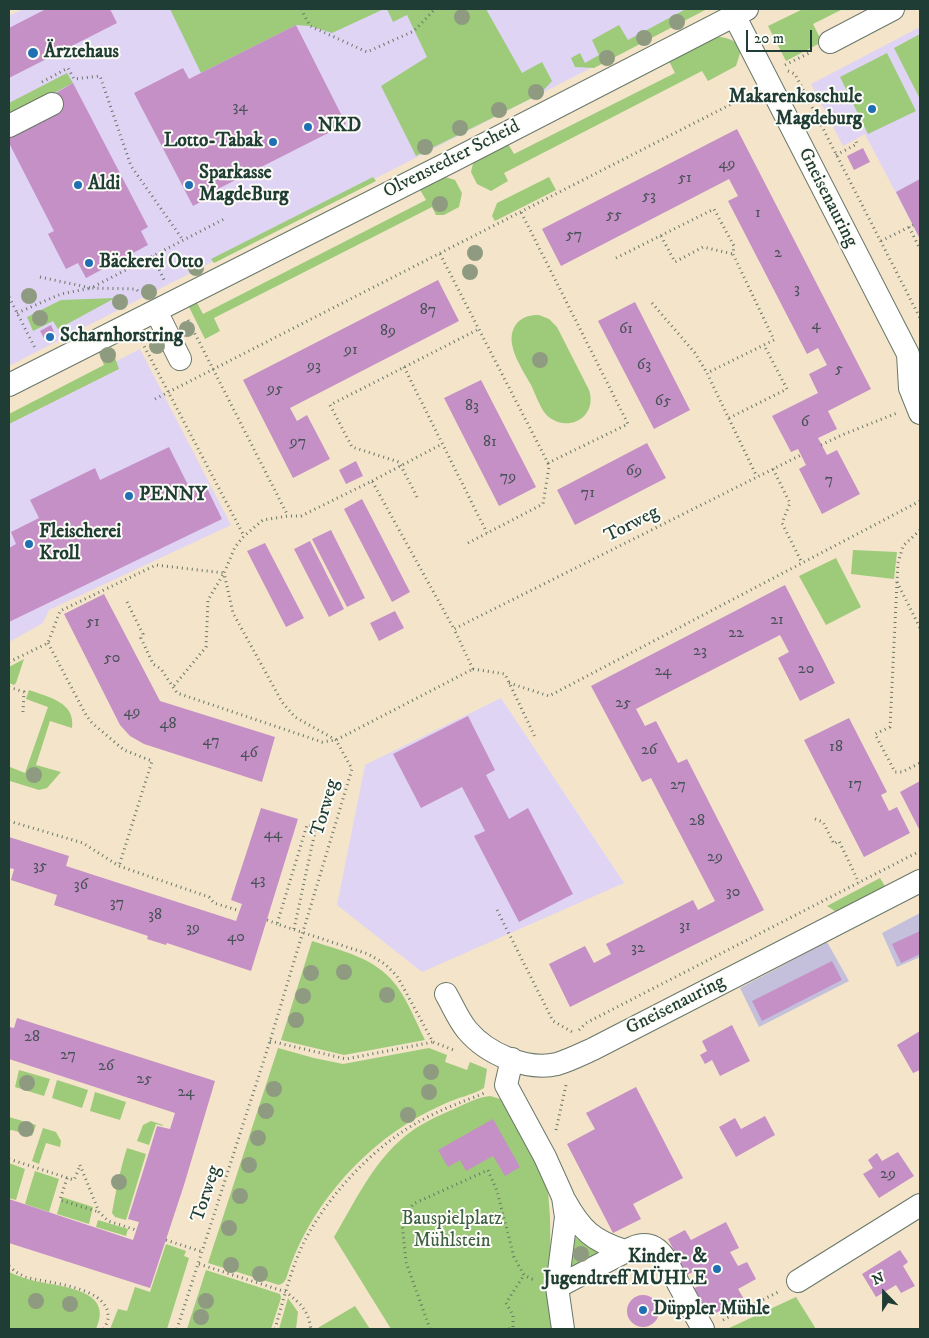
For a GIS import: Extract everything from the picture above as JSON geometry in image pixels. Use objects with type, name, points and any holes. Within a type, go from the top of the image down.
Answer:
[{"type":"street","points":[[830,42],[894,9]]},
{"type":"street","name":"Gneisenauring","points":[[740,12],[774,76],[914,359],[910,388],[918,409]]},
{"type":"street","name":"Olvenstedter Scheid","points":[[9,385],[156,311],[182,309],[740,12]]},
{"type":"street","points":[[9,126],[52,104]]},
{"type":"street","points":[[156,311],[180,359]]},
{"type":"street","name":"Gneisenauring","points":[[446,994],[461,1022],[474,1038],[495,1052],[525,1064],[558,1064],[920,881]]},
{"type":"street","points":[[512,1059],[506,1085],[545,1157],[574,1218],[584,1230],[600,1241],[625,1251]]},
{"type":"street","points":[[563,1197],[566,1218],[558,1287],[563,1329]]},
{"type":"street","points":[[798,1282],[920,1205]]},
{"type":"street","points":[[558,1287],[625,1251],[643,1245],[650,1245],[658,1249],[664,1257],[709,1327]]},
{"type":"path","points":[[301,9],[310,26],[367,52],[414,31],[435,9]]},
{"type":"path","points":[[155,399],[521,212],[774,76],[830,42]]},
{"type":"path","points":[[34,86],[68,68],[74,79],[100,76],[131,166],[183,240]]},
{"type":"path","name":"Gneisenauring","points":[[774,76],[795,74],[920,318]]},
{"type":"path","points":[[836,155],[858,144],[855,139]]},
{"type":"path","points":[[616,258],[714,209],[734,246],[733,254],[774,340],[707,373]]},
{"type":"path","points":[[521,212],[628,424],[548,463]]},
{"type":"path","points":[[17,313],[61,294],[91,288],[226,218]]},
{"type":"path","points":[[881,241],[911,226],[920,249]]},
{"type":"path","points":[[660,236],[675,262],[703,247],[733,254]]},
{"type":"path","points":[[440,254],[549,466],[543,504],[468,543]]},
{"type":"path","points":[[153,256],[169,290],[182,309],[214,369],[288,516]]},
{"type":"path","points":[[40,277],[91,288],[136,289],[156,311]]},
{"type":"path","points":[[9,297],[45,367]]},
{"type":"path","points":[[652,303],[695,353],[707,373],[757,478]]},
{"type":"path","points":[[133,323],[244,536]]},
{"type":"path","points":[[417,496],[399,462],[352,447],[330,405],[479,329]]},
{"type":"path","points":[[729,418],[787,389],[764,345]]},
{"type":"path","points":[[404,368],[487,533]]},
{"type":"path","points":[[821,445],[842,435],[918,409]]},
{"type":"path","points":[[172,687],[206,647],[208,600],[224,573],[235,547],[244,536],[263,520],[301,516],[442,444]]},
{"type":"path","name":"Torweg","points":[[454,629],[801,455]]},
{"type":"path","points":[[773,470],[790,503],[782,523],[802,563]]},
{"type":"path","points":[[372,481],[454,629],[473,669]]},
{"type":"path","points":[[509,683],[549,696],[920,501]]},
{"type":"path","points":[[920,530],[903,546],[898,563],[890,727],[876,734],[895,772],[902,772],[920,763]]},
{"type":"path","points":[[9,662],[48,643],[60,611],[156,565],[224,573]]},
{"type":"path","points":[[224,573],[233,613],[282,702],[295,717],[336,740]]},
{"type":"path","points":[[896,582],[920,628]]},
{"type":"path","points":[[126,602],[143,634],[141,638],[153,664],[161,669],[177,693],[322,742],[336,740],[473,669],[505,674],[535,737]]},
{"type":"path","points":[[48,643],[92,723],[124,750],[152,761],[119,866]]},
{"type":"path","points":[[9,687],[24,692],[23,712]]},
{"type":"path","name":"Torweg","points":[[177,1329],[304,933],[352,769],[336,740]]},
{"type":"path","points":[[815,819],[823,822],[834,844],[839,842],[859,883]]},
{"type":"path","points":[[9,821],[83,843],[119,866],[209,897],[214,903],[240,911]]},
{"type":"path","points":[[277,924],[307,825],[316,827],[294,929]]},
{"type":"path","points":[[497,910],[553,1021],[577,1035],[586,1023],[920,851]]},
{"type":"path","points":[[267,920],[368,954],[385,964],[397,976],[433,1042]]},
{"type":"path","points":[[270,1041],[346,1059],[433,1042],[459,1052]]},
{"type":"path","points":[[555,1135],[571,1058]]},
{"type":"path","points":[[274,1329],[300,1252],[315,1225],[343,1187],[373,1155],[390,1141],[422,1120],[465,1100],[506,1085]]},
{"type":"path","points":[[9,1160],[74,1180],[80,1165],[99,1212]]},
{"type":"path","points":[[430,1329],[406,1262],[402,1222],[413,1204],[488,1170],[497,1191],[514,1256],[524,1275],[551,1288],[558,1287]]},
{"type":"path","points":[[68,1178],[60,1200],[99,1212],[108,1220],[136,1230]]},
{"type":"path","points":[[166,1240],[203,1252]]},
{"type":"path","points":[[199,1264],[286,1292],[296,1300],[308,1315],[311,1329]]},
{"type":"path","points":[[9,1266],[23,1276],[72,1286],[96,1298],[104,1304],[108,1314],[104,1329]]},
{"type":"path","points":[[509,1329],[513,1328],[513,1315],[506,1303],[524,1275]]},
{"type":"path","points":[[709,1327],[798,1282]]},
{"type":"shaded area","points":[[23,9],[706,9],[9,366],[9,16]]},
{"type":"shaded area","name":"Makarenkoschule Magdeburg","points":[[920,27],[920,239],[865,134],[843,146],[811,84]]},
{"type":"shaded area","points":[[140,349],[231,525],[49,610],[43,623],[9,642],[9,416]]},
{"type":"shaded area","points":[[501,698],[624,883],[422,972],[337,905],[365,765]]},
{"type":"shaded area","points":[[920,913],[920,957],[897,967],[882,933]]},
{"type":"shaded area","points":[[827,942],[849,981],[759,1027],[740,988]]},
{"type":"green space","points":[[170,9],[384,9],[332,33],[310,26],[296,25],[201,73]]},
{"type":"green space","points":[[387,9],[486,9],[522,73],[542,62],[552,81],[540,94],[416,156],[381,86],[427,57],[407,15],[393,22]]},
{"type":"green space","points":[[686,9],[707,9],[594,68],[575,67],[571,58],[580,53],[585,63],[599,55],[592,40],[619,25],[628,40]]},
{"type":"green space","points":[[803,9],[843,9],[813,24],[822,42],[786,61],[768,26]]},
{"type":"green space","points":[[920,34],[920,99],[894,48]]},
{"type":"green space","points":[[720,37],[732,40],[741,50],[736,66],[708,81],[702,71],[504,173],[508,181],[491,191],[477,184],[471,172],[474,159],[507,142],[514,154],[675,73],[668,59],[708,39]]},
{"type":"green space","points":[[887,53],[916,111],[868,134],[840,77]]},
{"type":"green space","points":[[67,73],[73,83],[9,117],[9,103]]},
{"type":"green space","points":[[442,176],[455,180],[462,193],[459,207],[444,215],[436,215],[432,207],[214,318],[220,331],[205,339],[188,305],[196,301],[203,314],[426,200],[419,188]]},
{"type":"green space","points":[[373,177],[376,181],[214,263],[211,259]]},
{"type":"green space","points":[[549,177],[556,190],[495,221],[492,216],[497,203]]},
{"type":"green space","points":[[115,298],[58,329],[53,321],[33,331],[27,317],[61,300]]},
{"type":"green space","points":[[539,315],[549,319],[557,327],[589,390],[591,400],[589,409],[577,421],[564,423],[554,421],[547,415],[541,408],[515,354],[512,345],[513,329],[523,318]]},
{"type":"green space","points":[[104,348],[113,352],[119,369],[9,424],[9,414],[104,365],[98,351]]},
{"type":"green space","points":[[853,550],[897,552],[894,579],[851,574]]},
{"type":"green space","points":[[836,558],[861,607],[826,625],[799,576]]},
{"type":"green space","points":[[24,659],[16,683],[14,685],[9,683],[9,667]]},
{"type":"green space","points":[[29,690],[52,698],[65,706],[70,712],[72,719],[72,728],[50,721],[36,765],[61,772],[47,788],[39,790],[10,781],[10,767],[25,773],[48,707],[26,699]]},
{"type":"green space","points":[[880,878],[886,888],[838,913],[827,906]]},
{"type":"green space","points":[[312,941],[346,952],[379,968],[396,985],[412,1012],[425,1040],[344,1055],[281,1040]]},
{"type":"green space","points":[[278,1048],[343,1064],[429,1048],[447,1055],[445,1062],[467,1070],[470,1062],[487,1069],[484,1088],[443,1104],[418,1117],[375,1147],[355,1166],[321,1207],[295,1254],[286,1279],[279,1285],[208,1263]]},
{"type":"green space","points":[[19,1070],[50,1079],[44,1096],[15,1087]]},
{"type":"green space","points":[[57,1080],[88,1090],[82,1108],[52,1098]]},
{"type":"green space","points":[[95,1092],[126,1102],[120,1120],[90,1111]]},
{"type":"green space","name":"Bauspielplatz Mühlstein","points":[[490,1096],[504,1100],[547,1179],[550,1217],[551,1288],[558,1329],[391,1329],[334,1237],[373,1171],[404,1137],[434,1118],[472,1101]]},
{"type":"green space","points":[[9,1117],[36,1125],[32,1136],[12,1130],[9,1131]]},
{"type":"green space","points":[[151,1121],[163,1126],[156,1124],[149,1145],[137,1141],[143,1125]]},
{"type":"green space","points":[[43,1128],[56,1132],[61,1141],[60,1147],[46,1143],[39,1164],[32,1161]]},
{"type":"green space","points":[[127,1148],[146,1154],[126,1220],[115,1217],[112,1213]]},
{"type":"green space","points":[[9,1163],[25,1169],[16,1200],[9,1198]]},
{"type":"green space","points":[[35,1171],[59,1179],[49,1212],[25,1204]]},
{"type":"green space","points":[[62,1197],[93,1207],[89,1224],[57,1214]]},
{"type":"green space","points":[[98,1220],[128,1229],[126,1236],[96,1227]]},
{"type":"green space","points":[[573,1236],[605,1257],[568,1274]]},
{"type":"green space","points":[[166,1244],[186,1251],[184,1256],[189,1258],[167,1329],[110,1329],[118,1309],[127,1311],[135,1287],[150,1292]]},
{"type":"green space","points":[[206,1270],[280,1294],[281,1298],[271,1329],[187,1329]]},
{"type":"green space","points":[[9,1272],[32,1280],[71,1288],[92,1298],[98,1305],[100,1316],[96,1329],[9,1329]]},
{"type":"green space","points":[[796,1297],[816,1329],[727,1329]]},
{"type":"green space","points":[[288,1298],[298,1312],[296,1329],[279,1329]]},
{"type":"green space","points":[[355,1306],[370,1329],[316,1329]]},
{"type":"building","name":"Ärztehaus","points":[[46,9],[110,9],[117,23],[9,78],[9,28]]},
{"type":"building","points":[[296,25],[346,124],[206,195],[208,198],[193,206],[134,93],[183,68],[189,79]]},
{"type":"building","name":"Aldi","points":[[73,83],[148,227],[141,231],[148,245],[86,278],[78,263],[66,269],[48,234],[54,231],[9,143],[9,135],[54,94]]},
{"type":"building","points":[[737,129],[871,389],[828,411],[837,429],[818,438],[827,455],[837,450],[860,494],[822,514],[799,469],[806,465],[798,449],[791,452],[772,416],[818,393],[809,374],[827,365],[818,348],[807,354],[728,201],[738,196],[729,179],[561,266],[542,229]]},
{"type":"building","points":[[863,148],[870,162],[854,170],[847,156]]},
{"type":"building","points":[[920,179],[920,239],[896,192]]},
{"type":"building","points":[[438,280],[459,321],[290,408],[297,421],[307,415],[330,459],[293,478],[243,380]]},
{"type":"building","points":[[635,302],[690,410],[654,429],[598,321]]},
{"type":"building","points":[[51,325],[54,332],[44,338],[40,331]]},
{"type":"building","points":[[481,380],[536,487],[499,506],[444,398]]},
{"type":"building","points":[[647,443],[666,478],[575,525],[557,490]]},
{"type":"building","points":[[169,447],[191,491],[205,484],[222,519],[9,622],[9,548],[16,544],[11,532],[39,518],[30,500],[95,468],[100,480]]},
{"type":"building","points":[[356,461],[363,476],[346,484],[339,470]]},
{"type":"building","points":[[362,499],[410,592],[392,602],[344,509]]},
{"type":"building","points":[[331,530],[365,598],[347,607],[312,539]]},
{"type":"building","points":[[310,541],[344,609],[329,617],[294,549]]},
{"type":"building","points":[[265,543],[304,618],[286,627],[247,551]]},
{"type":"building","points":[[785,585],[835,683],[800,701],[778,658],[789,652],[780,635],[636,709],[645,726],[656,721],[678,763],[687,759],[764,910],[570,1007],[549,964],[585,946],[594,963],[611,954],[606,944],[693,900],[698,910],[715,901],[651,778],[642,782],[591,686]]},
{"type":"building","points":[[104,594],[160,701],[275,737],[262,782],[144,744],[130,736],[120,725],[64,614]]},
{"type":"building","points":[[395,611],[404,628],[379,641],[370,623]]},
{"type":"building","points":[[468,716],[495,770],[486,775],[509,819],[528,808],[573,894],[519,922],[474,836],[485,831],[462,787],[421,808],[393,754]]},
{"type":"building","points":[[849,718],[887,792],[881,795],[889,811],[897,807],[910,833],[864,857],[804,740]]},
{"type":"building","points":[[920,781],[920,831],[900,792]]},
{"type":"building","points":[[261,808],[298,819],[251,971],[167,943],[166,945],[147,939],[148,936],[54,905],[57,895],[11,880],[14,869],[9,868],[9,837],[69,856],[66,866],[236,921],[242,904],[231,900]]},
{"type":"building","points":[[920,931],[920,954],[901,963],[892,944]]},
{"type":"building","points":[[832,961],[842,980],[762,1021],[752,1001]]},
{"type":"building","points":[[17,1018],[215,1081],[184,1185],[150,1288],[9,1243],[9,1199],[133,1240],[139,1222],[128,1219],[157,1126],[170,1129],[175,1113],[9,1059],[9,1027],[14,1028]]},
{"type":"building","points":[[732,1025],[750,1061],[720,1076],[712,1060],[705,1064],[700,1055],[707,1051],[702,1041]]},
{"type":"building","points":[[920,1031],[920,1070],[913,1073],[897,1045]]},
{"type":"building","points":[[636,1087],[683,1178],[633,1204],[641,1219],[613,1233],[567,1144],[595,1129],[586,1113]]},
{"type":"building","points":[[765,1116],[775,1135],[736,1157],[719,1127],[735,1118],[741,1129]]},
{"type":"building","points":[[493,1119],[520,1167],[505,1176],[493,1156],[466,1171],[460,1160],[448,1167],[438,1150]]},
{"type":"building","points":[[898,1152],[914,1176],[879,1198],[863,1174],[873,1168],[868,1160],[877,1153],[882,1161]]},
{"type":"building","name":"Kinder- & Jugendtreff MÜHLE","points":[[726,1222],[739,1248],[730,1252],[738,1266],[747,1262],[756,1279],[738,1289],[744,1299],[708,1317],[693,1289],[702,1284],[695,1271],[687,1275],[668,1239],[685,1230],[691,1240]]},
{"type":"building","points":[[900,1250],[908,1262],[903,1266],[915,1286],[901,1293],[896,1285],[876,1297],[862,1274]]},
{"type":"building","name":"Düppler Mühle","points":[[643,1295],[649,1296],[654,1300],[658,1305],[658,1317],[654,1322],[649,1326],[643,1327],[637,1326],[632,1322],[628,1317],[627,1311],[628,1305],[632,1300],[637,1296]]},
{"type":"place","name":"Ärztehaus","points":[[33,53]]},
{"type":"place","name":"Makarenkoschule Magdeburg","points":[[872,109]]},
{"type":"place","name":"NKD","points":[[308,127]]},
{"type":"place","name":"Lotto-Tabak","points":[[273,142]]},
{"type":"place","name":"Aldi","points":[[78,185]]},
{"type":"place","name":"Sparkasse MagdeBurg","points":[[189,185]]},
{"type":"place","name":"Bäckerei Otto","points":[[89,263]]},
{"type":"place","name":"Scharnhorstring","points":[[50,337]]},
{"type":"place","name":"PENNY","points":[[129,496]]},
{"type":"place","name":"Fleischerei Kroll","points":[[29,544]]},
{"type":"place","name":"Kinder- & Jugendtreff MÜHLE","points":[[717,1269]]},
{"type":"place","name":"Düppler Mühle","points":[[643,1310]]}]
